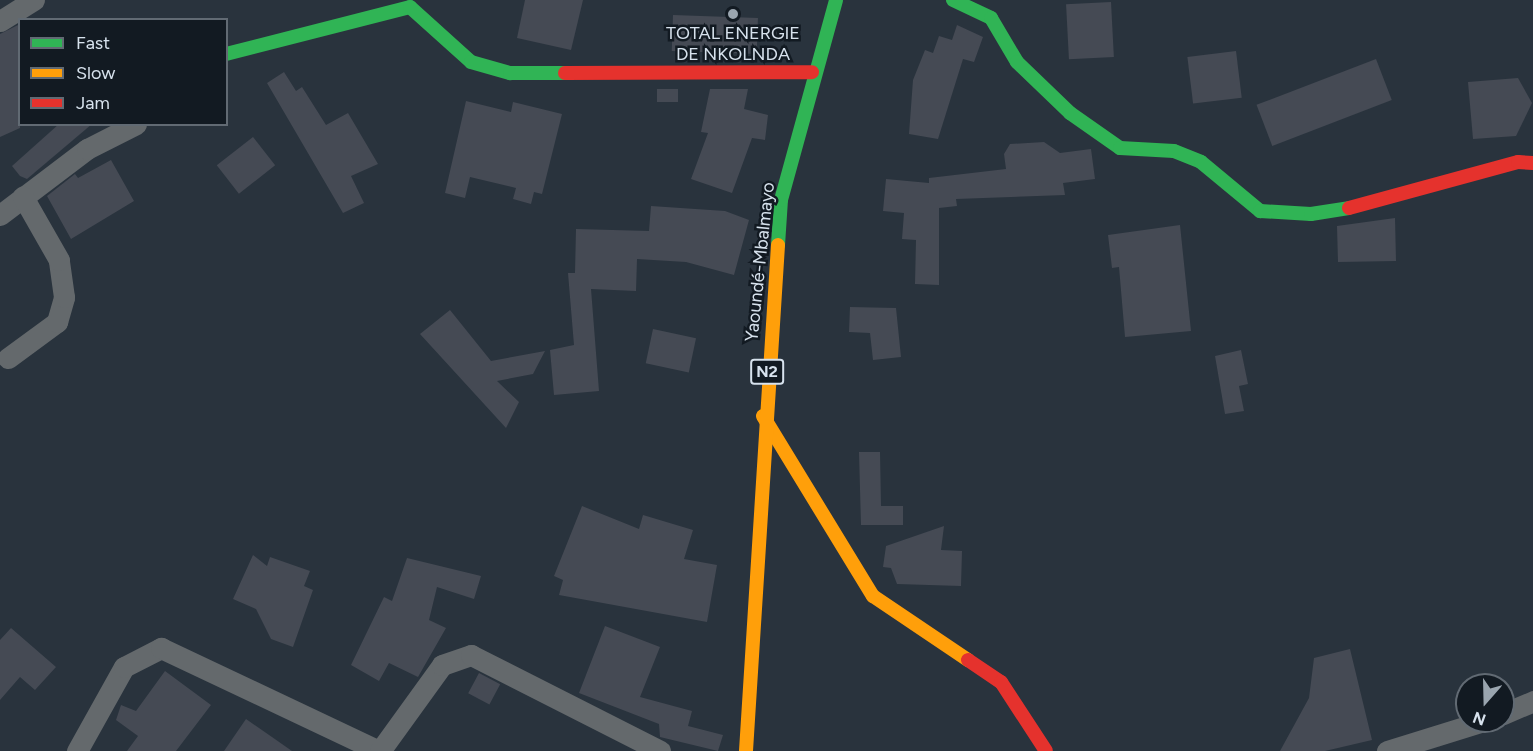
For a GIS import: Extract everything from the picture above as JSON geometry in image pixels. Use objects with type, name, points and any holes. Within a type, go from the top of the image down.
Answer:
[{"type":"main road","name":"Yaoundé-Mbalmayo","points":[[746,751],[764,416],[781,200],[812,72],[836,0]]},
{"type":"main road","points":[[953,0],[991,18],[1017,62],[1070,113],[1120,148],[1174,151],[1201,162],[1260,211],[1311,214],[1384,202],[1518,162],[1533,163]]},
{"type":"main road","points":[[228,53],[410,7],[471,62],[510,73],[812,72]]},
{"type":"main road","points":[[764,416],[873,596],[1001,682],[1046,751]]},
{"type":"street","points":[[0,21],[34,0]]},
{"type":"street","points":[[0,215],[87,149],[132,126]]},
{"type":"street","points":[[8,358],[57,322],[64,297],[58,260],[23,197]]},
{"type":"street","points":[[77,751],[124,668],[161,648],[379,751],[442,665],[471,656],[660,751]]},
{"type":"street","points":[[1515,709],[1533,701]]},
{"type":"street","points":[[1387,751],[1455,730]]},
{"type":"building","points":[[525,0],[583,0],[571,50],[517,38]]},
{"type":"building","points":[[1111,2],[1114,57],[1069,59],[1066,4]]},
{"type":"building","points":[[673,15],[758,18],[757,54],[672,51]]},
{"type":"building","points":[[18,25],[18,126],[20,128],[0,137],[0,34]]},
{"type":"building","points":[[957,25],[983,37],[974,62],[963,59],[938,139],[909,134],[913,80],[925,50],[933,53],[939,36],[952,40]]},
{"type":"building","points":[[1236,51],[1242,98],[1193,104],[1187,57]]},
{"type":"building","points":[[1376,59],[1392,100],[1272,146],[1257,105]]},
{"type":"building","points":[[284,72],[296,91],[302,87],[326,125],[348,113],[378,164],[351,176],[364,203],[343,213],[267,83]]},
{"type":"building","points":[[1518,78],[1532,103],[1516,136],[1473,139],[1468,82]]},
{"type":"building","points":[[657,89],[678,89],[678,102],[657,102]]},
{"type":"building","points":[[710,89],[748,89],[744,109],[768,115],[765,140],[752,138],[732,193],[691,179],[708,133],[701,132]]},
{"type":"building","points":[[466,101],[511,112],[513,102],[562,114],[542,194],[534,192],[531,204],[513,199],[516,188],[470,177],[465,198],[445,193]]},
{"type":"building","points":[[57,126],[90,126],[27,179],[20,176],[12,166]]},
{"type":"building","points":[[253,137],[275,165],[239,194],[217,165]]},
{"type":"building","points":[[1044,142],[1060,153],[1091,149],[1095,179],[1063,183],[1065,195],[956,199],[957,206],[939,208],[939,285],[915,284],[916,240],[902,239],[904,213],[883,211],[886,179],[929,183],[929,178],[1006,169],[1004,154],[1010,144]]},
{"type":"building","points":[[111,160],[134,201],[71,239],[47,196],[75,174],[78,178]]},
{"type":"building","points":[[651,206],[725,211],[749,220],[734,275],[686,262],[637,259],[636,291],[591,289],[599,391],[554,395],[550,350],[574,345],[568,273],[575,273],[576,229],[649,231]]},
{"type":"building","points":[[1395,218],[1396,261],[1338,262],[1337,226]]},
{"type":"building","points":[[1180,225],[1191,331],[1125,337],[1119,267],[1112,268],[1108,235]]},
{"type":"building","points":[[850,307],[896,308],[901,357],[873,360],[870,333],[849,332]]},
{"type":"building","points":[[450,310],[491,361],[545,351],[533,374],[497,381],[519,402],[506,428],[420,334]]},
{"type":"building","points":[[653,329],[696,338],[689,372],[646,363]]},
{"type":"building","points":[[1241,350],[1248,384],[1239,386],[1244,411],[1225,414],[1215,356]]},
{"type":"building","points":[[859,452],[880,452],[881,506],[903,506],[903,525],[861,525]]},
{"type":"building","points":[[582,506],[639,529],[643,515],[693,530],[684,559],[717,565],[707,622],[559,595],[563,580],[554,576]]},
{"type":"building","points":[[944,526],[941,550],[962,551],[961,586],[897,584],[891,568],[883,567],[886,546]]},
{"type":"building","points":[[253,555],[267,566],[270,557],[310,571],[304,586],[313,590],[293,647],[271,639],[256,609],[233,599]]},
{"type":"building","points":[[407,558],[481,576],[474,599],[437,587],[429,620],[446,628],[418,677],[389,663],[379,681],[351,665],[384,597],[392,601]]},
{"type":"building","points":[[605,626],[660,647],[640,697],[692,711],[688,726],[723,735],[718,751],[660,737],[659,724],[579,693]]},
{"type":"building","points":[[11,628],[56,667],[35,690],[20,677],[0,700],[0,640]]},
{"type":"building","points":[[1350,649],[1372,740],[1325,751],[1280,751],[1309,698],[1314,658]]},
{"type":"building","points":[[165,671],[211,705],[176,751],[127,751],[138,736],[116,720],[121,705],[136,711]]},
{"type":"building","points":[[479,673],[500,684],[489,705],[468,693]]},
{"type":"building","points":[[246,719],[292,751],[224,751]]},
{"type":"traffic: fast","points":[[778,245],[781,200],[836,0]]},
{"type":"traffic: fast","points":[[953,0],[991,18],[1017,62],[1070,113],[1120,148],[1174,151],[1201,162],[1260,211],[1311,214],[1349,208]]},
{"type":"traffic: fast","points":[[228,53],[410,7],[471,62],[510,73],[565,73]]},
{"type":"traffic: slow","points":[[746,751],[778,245]]},
{"type":"traffic: slow","points":[[763,416],[873,596],[968,660]]},
{"type":"traffic: jam","points":[[565,73],[812,72]]},
{"type":"traffic: jam","points":[[1349,208],[1518,162],[1533,163]]},
{"type":"traffic: jam","points":[[968,660],[1001,682],[1046,751]]},
{"type":"place","name":"TOTAL ENERGIE DE NKOLNDA","points":[[733,14]]}]
